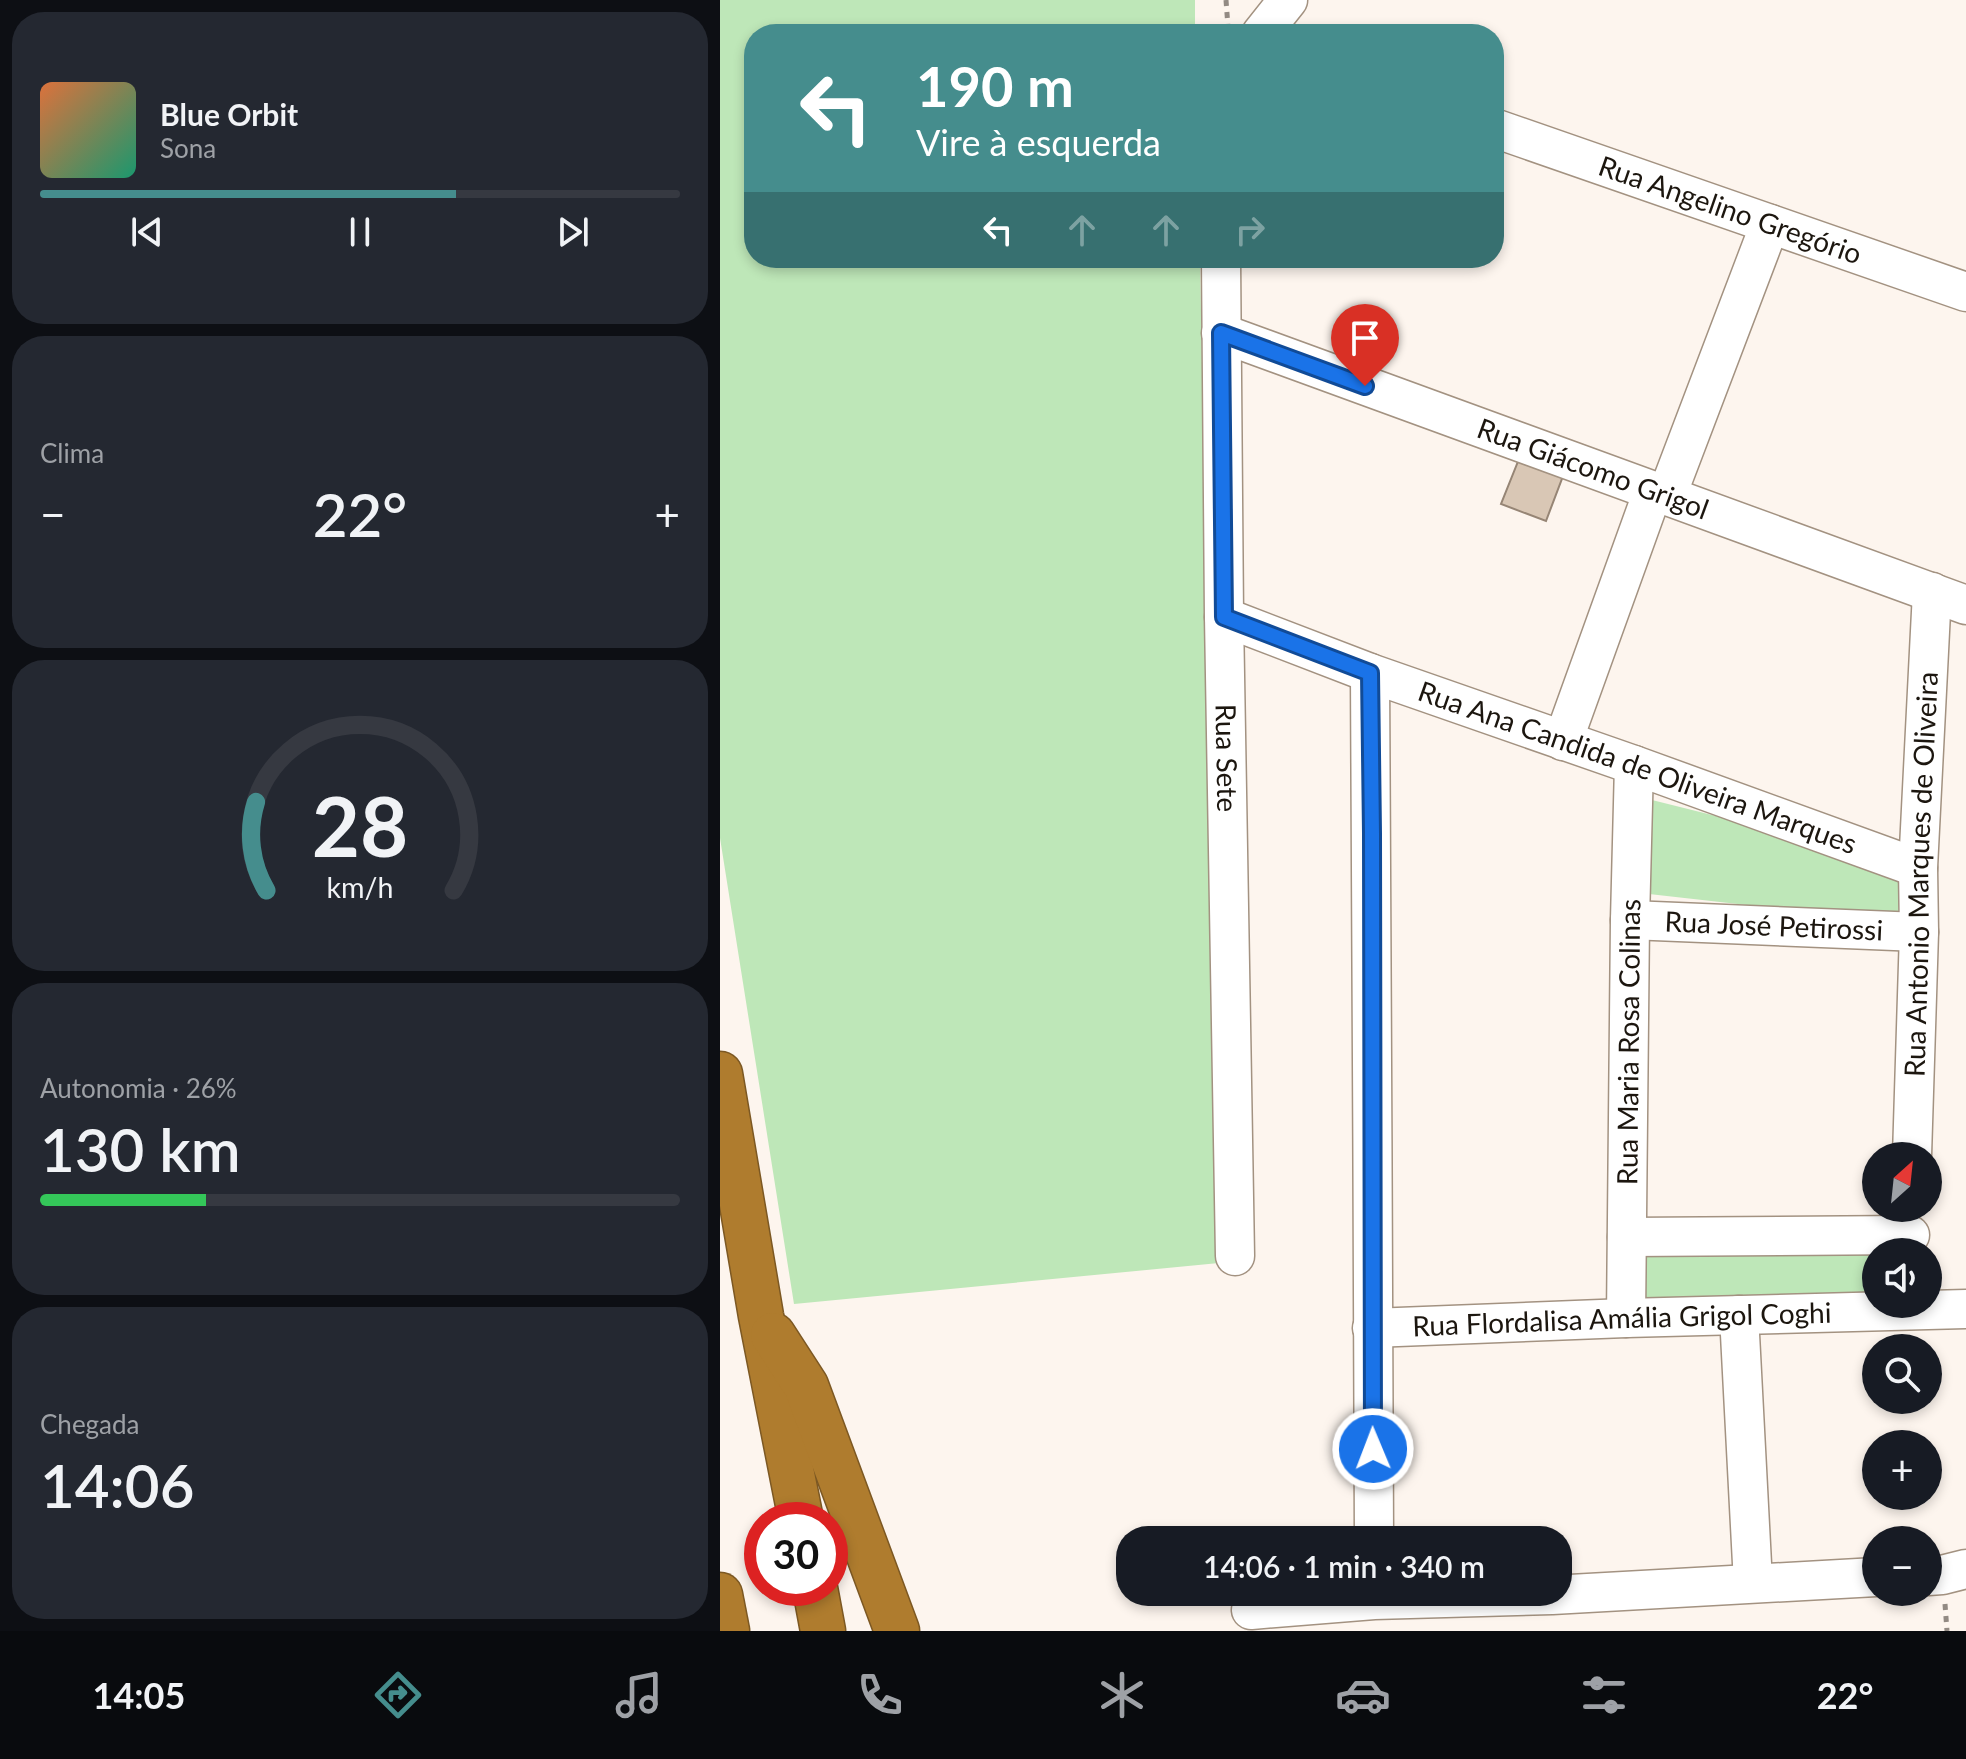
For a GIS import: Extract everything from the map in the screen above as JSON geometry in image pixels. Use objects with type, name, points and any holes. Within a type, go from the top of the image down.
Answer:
[{"type":"highway","points":[[720,1074],[761,1316],[797,1502]]},
{"type":"highway","points":[[761,1316],[806,1386],[897,1631]]},
{"type":"highway","points":[[720,1595],[727,1631]]},
{"type":"highway","points":[[818,1606],[823,1631]]},
{"type":"street","points":[[1269,24],[1288,0]]},
{"type":"street","name":"Rua Angelino Gregório","points":[[1504,131],[1966,292]]},
{"type":"street","points":[[1563,741],[1770,224]]},
{"type":"street","name":"Rua Sete","points":[[1221,268],[1235,1256]]},
{"type":"street","name":"Rua Giácomo Grigol","points":[[1221,333],[1949,598]]},
{"type":"street","name":"Rua Antonio Marques de Oliveira","points":[[1912,1142],[1918,868],[1949,598]]},
{"type":"street","name":"Rua Ana Candida de Oliveira Marques","points":[[1224,617],[1370,673],[1918,868]]},
{"type":"street","points":[[1370,673],[1374,1526]]},
{"type":"street","name":"Rua Maria Rosa Colinas","points":[[1626,1318],[1634,765]]},
{"type":"street","name":"Rua José Petirossi","points":[[1630,920],[1919,932]]},
{"type":"street","points":[[1627,1237],[1910,1232]]},
{"type":"street","name":"Rua Flordalisa Amália Grigol Coghi","points":[[1942,1309],[1966,1309]]},
{"type":"street","name":"Rua Flordalisa Amália Grigol Coghi","points":[[1372,1328],[1862,1310]]},
{"type":"street","points":[[1739,1315],[1753,1583]]},
{"type":"street","points":[[1942,1575],[1966,1569]]},
{"type":"street","points":[[1251,1610],[1375,1608],[1862,1578]]},
{"type":"path","points":[[1226,0],[1227,24]]},
{"type":"green space","points":[[720,0],[1195,0],[1195,24],[744,24],[744,268],[1200,268],[1219,1263],[794,1304],[720,838]]},
{"type":"green space","points":[[1652,800],[1904,863],[1897,922],[1649,894]]},
{"type":"green space","points":[[1641,1251],[1862,1252],[1862,1301],[1636,1305]]},
{"type":"building","points":[[1519,459],[1563,476],[1546,521],[1501,504]]},
{"type":"route","points":[[1365,386],[1221,333],[1224,617],[1370,673],[1373,1449]]}]
